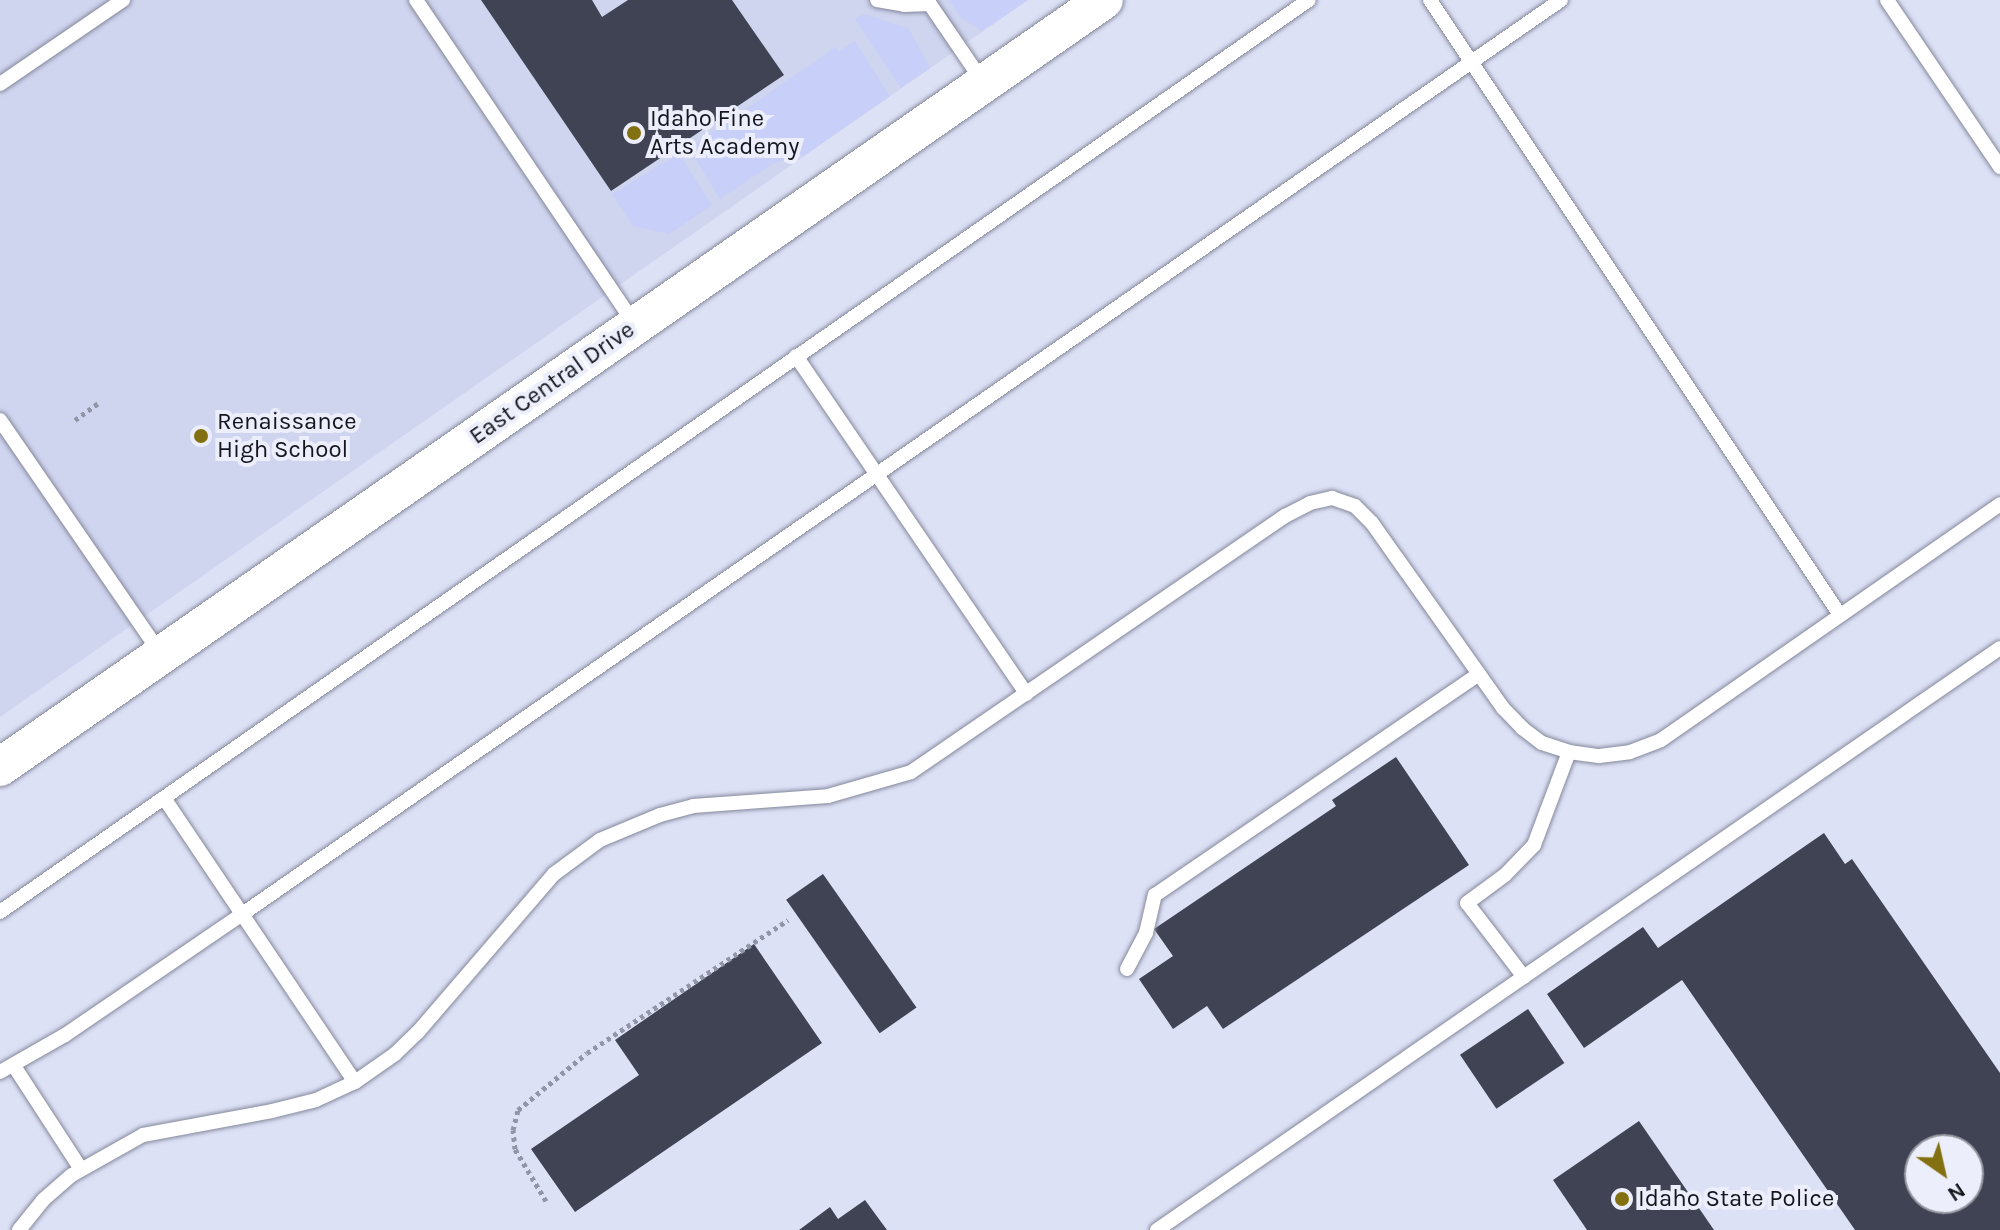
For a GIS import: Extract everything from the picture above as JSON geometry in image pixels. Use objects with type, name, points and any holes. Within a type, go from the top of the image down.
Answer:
[{"type":"street","name":"East Central Drive","points":[[0,767],[1104,0]]},
{"type":"lane","points":[[0,84],[123,0]]},
{"type":"lane","points":[[416,0],[635,325]]},
{"type":"lane","points":[[877,0],[904,5],[928,2],[984,84]]},
{"type":"lane","points":[[0,912],[1309,0]]},
{"type":"lane","points":[[1430,0],[1840,615]]},
{"type":"lane","points":[[81,1169],[7,1069],[65,1035],[241,915],[1561,0]]},
{"type":"lane","points":[[1887,0],[2000,167]]},
{"type":"lane","points":[[796,356],[1027,694]]},
{"type":"lane","points":[[0,420],[161,655]]},
{"type":"lane","points":[[19,1230],[43,1200],[81,1169],[143,1135],[316,1100],[355,1082],[395,1054],[418,1032],[554,874],[600,840],[660,815],[693,806],[828,796],[911,772],[1285,516],[1310,503],[1332,498],[1355,506],[1372,523],[1479,674],[1522,728],[1542,743],[1569,752],[1599,756],[1630,752],[1661,740],[2000,504]]},
{"type":"lane","points":[[1157,1230],[2000,648]]},
{"type":"lane","points":[[1127,969],[1146,933],[1155,895],[1479,674]]},
{"type":"lane","points":[[1524,977],[1467,903],[1505,875],[1534,845],[1569,752]]},
{"type":"lane","points":[[164,798],[355,1082]]},
{"type":"path","points":[[75,420],[98,403]]},
{"type":"path","points":[[546,1201],[515,1149],[513,1130],[518,1110],[587,1053],[788,920]]},
{"type":"shaded area","name":"Renaissance High School","points":[[0,0],[1028,0],[0,717]]},
{"type":"shaded area","points":[[949,0],[1028,0],[982,31],[960,17]]},
{"type":"shaded area","points":[[864,14],[909,29],[930,68],[901,88],[855,19]]},
{"type":"shaded area","points":[[855,41],[890,96],[805,155],[774,163],[720,199],[689,148],[836,47],[839,51]]},
{"type":"shaded area","points":[[679,154],[712,205],[669,234],[633,226],[612,194]]},
{"type":"building","name":"Idaho Fine Arts Academy","points":[[481,0],[592,0],[602,17],[628,0],[732,0],[784,75],[611,191]]},
{"type":"building","points":[[1396,757],[1469,865],[1223,1029],[1207,1006],[1173,1029],[1139,979],[1173,956],[1154,929],[1336,806],[1332,800]]},
{"type":"building","points":[[1824,833],[1845,864],[1852,859],[2000,1073],[2000,1230],[1855,1230],[1682,980],[1584,1048],[1547,994],[1643,927],[1658,948]]},
{"type":"building","points":[[823,874],[916,1008],[880,1033],[786,900]]},
{"type":"building","points":[[754,944],[822,1043],[575,1212],[531,1149],[639,1075],[615,1040]]},
{"type":"building","points":[[1528,1009],[1564,1063],[1496,1109],[1460,1055]]},
{"type":"building","points":[[1639,1121],[1714,1230],[1587,1230],[1553,1180]]},
{"type":"building","points":[[865,1200],[887,1230],[799,1230],[830,1207],[838,1219]]},
{"type":"place","name":"Idaho Fine Arts Academy","points":[[634,133]]},
{"type":"place","name":"Renaissance High School","points":[[201,436]]},
{"type":"place","name":"Idaho State Police","points":[[1622,1199]]}]
